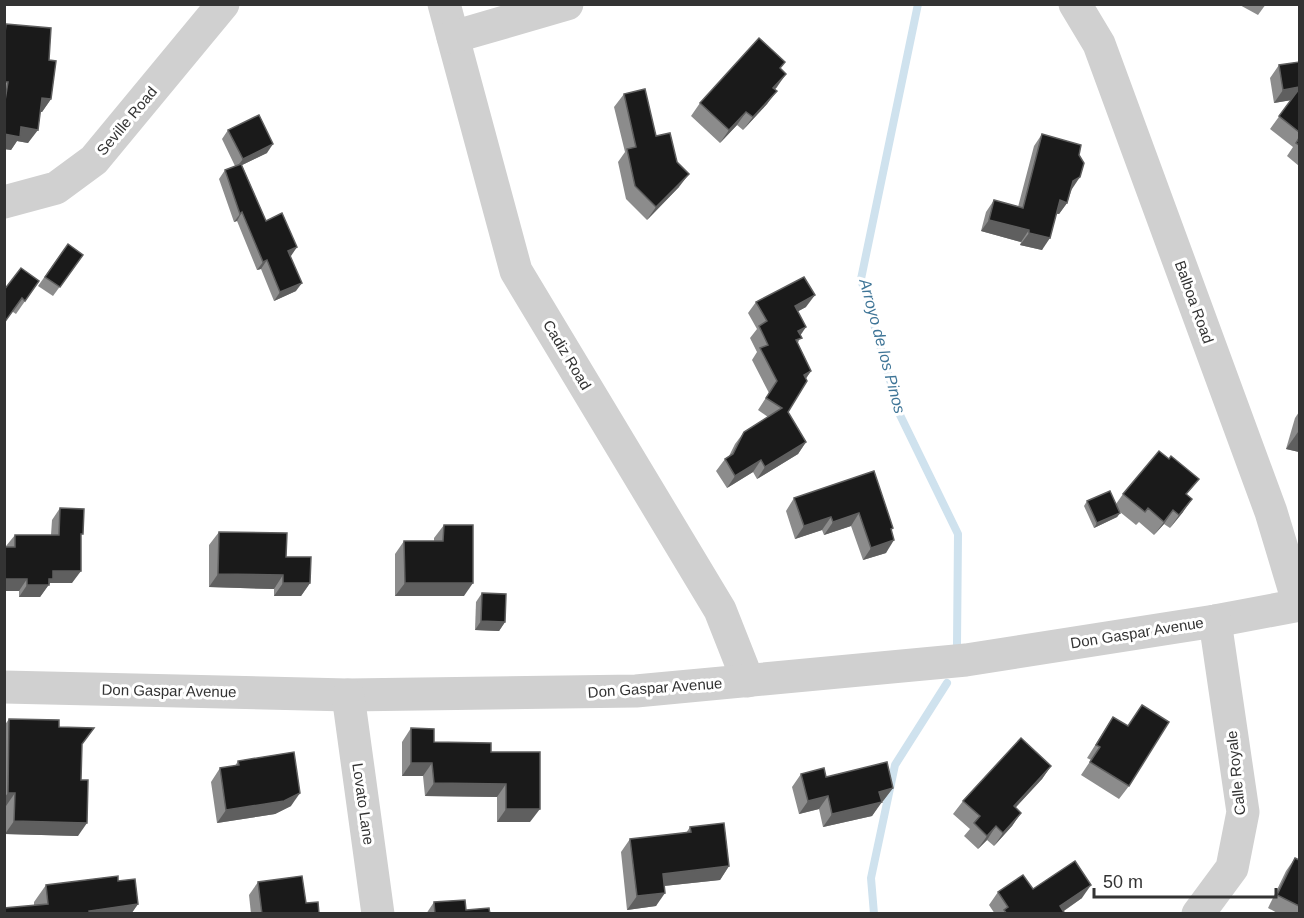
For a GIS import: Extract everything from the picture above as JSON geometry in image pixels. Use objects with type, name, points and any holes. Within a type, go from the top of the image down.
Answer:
[{"type":"street","name":"Seville Road","points":[[4,202],[56,189],[94,160],[218,13],[223,4]]},
{"type":"street","name":"Cadiz Road","points":[[444,4],[516,271],[720,610],[748,681]]},
{"type":"street","points":[[453,38],[567,4]]},
{"type":"street","name":"Balboa Road","points":[[1075,4],[1100,44],[1271,512],[1299,605]]},
{"type":"street","name":"Don Gaspar Avenue","points":[[4,687],[348,695],[636,691],[966,660],[1215,621],[1299,605]]},
{"type":"street","name":"Calle Royale","points":[[1198,914],[1232,868],[1243,812],[1215,621]]},
{"type":"street","name":"Lovato Lane","points":[[348,695],[378,914]]},
{"type":"building","points":[[6,24],[51,28],[49,60],[56,61],[51,99],[42,98],[38,130],[21,127],[20,137],[4,134],[4,107],[8,82],[4,82]]},
{"type":"building","points":[[759,38],[785,62],[780,68],[786,74],[773,88],[777,91],[753,117],[746,112],[729,130],[700,103]]},
{"type":"building","points":[[1299,62],[1299,87],[1283,90],[1279,65]]},
{"type":"building","points":[[645,89],[656,136],[670,133],[677,162],[689,174],[656,207],[635,186],[627,149],[636,147],[624,94]]},
{"type":"building","points":[[1299,89],[1299,132],[1279,116]]},
{"type":"building","points":[[259,115],[273,144],[243,159],[228,130]]},
{"type":"building","points":[[1042,134],[1081,145],[1079,155],[1084,163],[1080,177],[1073,181],[1067,203],[1060,200],[1050,238],[989,220],[994,200],[1023,208]]},
{"type":"building","points":[[241,164],[266,221],[282,213],[297,247],[288,251],[302,283],[280,292],[267,260],[263,262],[242,212],[240,214],[225,170]]},
{"type":"building","points":[[68,244],[83,255],[60,287],[45,277]]},
{"type":"building","points":[[21,268],[39,281],[25,301],[22,298],[4,323],[4,290]]},
{"type":"building","points":[[804,277],[815,295],[795,306],[806,327],[798,331],[802,338],[796,340],[811,371],[804,375],[807,381],[788,412],[806,442],[765,467],[761,460],[735,476],[725,459],[733,454],[744,432],[782,408],[766,398],[777,381],[760,348],[768,345],[759,326],[767,321],[756,302]]},
{"type":"building","points":[[1159,451],[1169,459],[1171,456],[1199,479],[1186,494],[1192,499],[1179,515],[1173,510],[1164,522],[1148,508],[1145,512],[1123,494]]},
{"type":"building","points":[[874,471],[893,528],[891,529],[894,540],[871,548],[859,513],[833,522],[831,517],[804,526],[794,498]]},
{"type":"building","points":[[1110,491],[1120,513],[1097,523],[1087,501]]},
{"type":"building","points":[[60,508],[84,509],[81,571],[53,571],[53,579],[49,579],[49,585],[27,585],[27,579],[4,579],[4,547],[15,547],[15,535],[59,535]]},
{"type":"building","points":[[444,525],[473,525],[473,583],[405,583],[404,541],[443,541]]},
{"type":"building","points":[[219,532],[287,533],[286,557],[311,557],[310,583],[283,583],[283,575],[218,574]]},
{"type":"building","points":[[482,593],[506,594],[505,622],[481,621]]},
{"type":"building","points":[[1142,705],[1169,722],[1129,786],[1090,762],[1100,747],[1096,745],[1113,717],[1128,726]]},
{"type":"building","points":[[9,719],[59,720],[59,727],[94,728],[82,744],[81,780],[88,780],[87,823],[14,821],[15,793],[8,793]]},
{"type":"building","points":[[411,728],[434,729],[434,742],[491,743],[491,752],[540,752],[540,809],[506,809],[506,784],[434,783],[432,763],[411,763]]},
{"type":"building","points":[[1021,738],[1051,766],[1014,806],[1021,813],[1003,833],[996,826],[987,836],[974,823],[980,816],[963,801]]},
{"type":"building","points":[[294,752],[300,793],[284,801],[226,810],[220,768],[239,765],[238,761]]},
{"type":"building","points":[[887,762],[893,788],[879,792],[882,802],[832,814],[828,796],[808,801],[801,774],[824,768],[826,777]]},
{"type":"building","points":[[724,823],[729,866],[663,874],[665,893],[637,896],[630,839],[691,832],[690,827]]},
{"type":"building","points":[[1295,858],[1299,860],[1299,906],[1277,895]]},
{"type":"building","points":[[1075,861],[1091,885],[1060,906],[1065,914],[1007,914],[1004,910],[1008,907],[998,892],[1023,875],[1033,889]]},
{"type":"building","points":[[118,876],[118,881],[135,879],[138,904],[89,911],[90,914],[4,914],[4,908],[48,904],[46,885]]},
{"type":"building","points":[[302,876],[306,903],[318,902],[319,914],[262,914],[258,882]]},
{"type":"building","points":[[465,900],[466,910],[489,908],[490,914],[435,914],[434,902]]},
{"type":"waterway","name":"Arroyo de los Pinos","points":[[918,4],[861,279],[900,415],[958,534],[957,645]]},
{"type":"waterway","name":"Arroyo de los Pinos","points":[[874,914],[871,878],[895,765],[947,683]]}]
